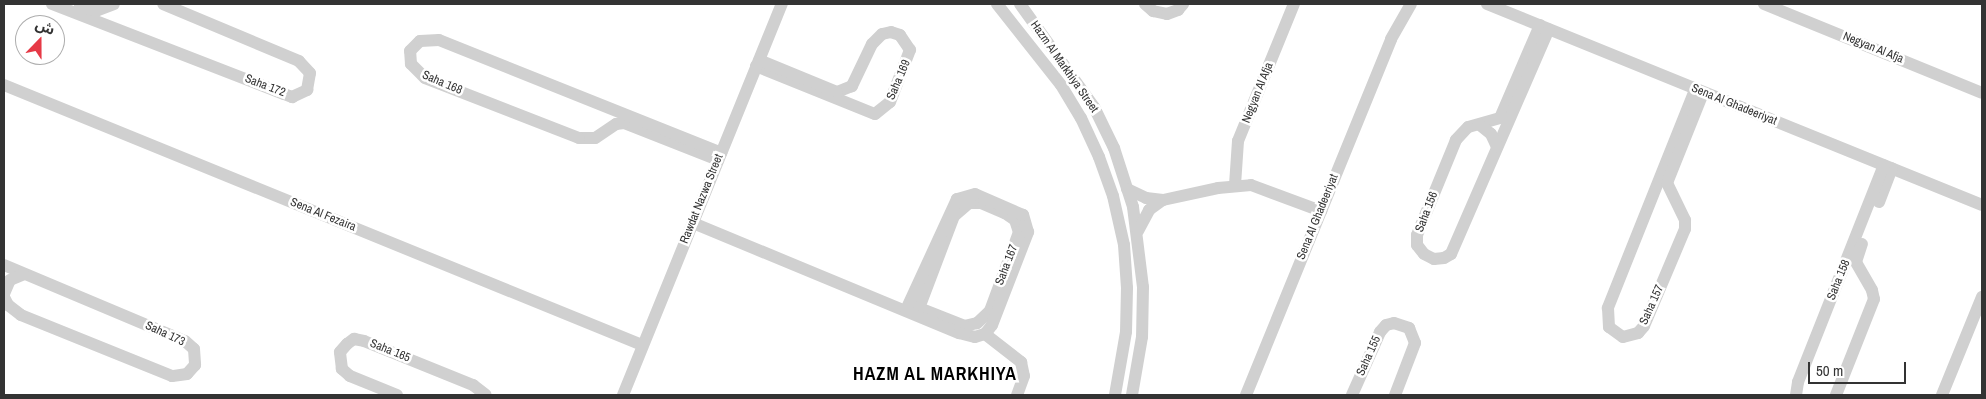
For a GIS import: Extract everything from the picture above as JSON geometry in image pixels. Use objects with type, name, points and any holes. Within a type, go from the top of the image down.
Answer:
[{"type":"street","name":"Saha 172","points":[[52,4],[292,97],[307,90],[310,73],[299,61],[164,4]]},
{"type":"street","points":[[74,4],[96,11],[114,4],[115,22],[122,31]]},
{"type":"street","name":"Hazm Al Markhiya Street","points":[[997,4],[1061,85],[1081,118],[1113,196],[1124,245],[1127,288],[1126,332],[1115,395]]},
{"type":"street","name":"Hazm Al Markhiya Street","points":[[1020,4],[1094,107],[1114,148],[1127,189],[1138,232],[1143,287],[1142,337],[1132,395]]},
{"type":"street","points":[[1145,4],[1153,11],[1167,14],[1178,10],[1183,4]]},
{"type":"street","name":"Negyan Al Afja","points":[[1235,185],[1238,141],[1294,4]]},
{"type":"street","name":"Sena Al Ghadeeriyat","points":[[1246,395],[1391,39],[1402,4]]},
{"type":"street","name":"Sena Al Ghadeeriyat","points":[[1391,39],[1410,4]]},
{"type":"street","name":"Sena Al Ghadeeriyat","points":[[1488,4],[1982,205]]},
{"type":"street","name":"Negyan Al Afja","points":[[1764,4],[1982,93]]},
{"type":"street","name":"Rawdat Nazwa Street","points":[[623,395],[780,5]]},
{"type":"street","name":"Saha 156","points":[[1544,27],[1497,147],[1451,254],[1444,258],[1434,259],[1424,254],[1417,245],[1417,235],[1456,140],[1464,128],[1496,121],[1503,114],[1544,27]]},
{"type":"street","name":"Saha 169","points":[[757,63],[856,108],[875,114],[887,107],[910,54],[906,41],[891,32],[877,37],[855,80]]},
{"type":"street","name":"Saha 168","points":[[439,40],[598,104],[719,157],[631,124],[620,122],[595,138],[579,138],[426,78],[411,64],[410,51],[420,41],[439,40]]},
{"type":"street","points":[[757,63],[831,91],[843,92],[855,80]]},
{"type":"street","points":[[855,80],[856,108]]},
{"type":"street","name":"Sena Al Fezaira","points":[[4,85],[642,345]]},
{"type":"street","name":"Saha 157","points":[[1699,91],[1668,177],[1667,186],[1685,220],[1685,229],[1644,326],[1638,333],[1623,336],[1609,327],[1608,308],[1649,205],[1699,91]]},
{"type":"street","points":[[598,104],[604,117],[605,131]]},
{"type":"street","points":[[1480,125],[1491,134],[1497,147]]},
{"type":"street","name":"Saha 158","points":[[1836,395],[1874,300],[1872,290],[1863,277],[1856,257],[1888,167]]},
{"type":"street","name":"Saha 158","points":[[1796,395],[1798,382],[1837,284],[1888,167]]},
{"type":"street","points":[[1127,189],[1146,198],[1163,200],[1235,185],[1267,188],[1321,211]]},
{"type":"street","name":"Saha 167","points":[[968,193],[983,196],[1023,215],[1028,227],[992,325],[985,334],[967,335],[913,309],[957,198],[968,193]]},
{"type":"street","points":[[1138,232],[1149,210],[1163,200]]},
{"type":"street","points":[[1649,205],[1674,201]]},
{"type":"street","name":"Saha 167","points":[[694,219],[913,309],[959,325],[971,325],[982,320],[990,311],[1018,238],[1015,220],[981,203],[962,206],[954,216],[913,309]]},
{"type":"street","name":"Saha 173","points":[[4,265],[185,341],[196,354],[192,370],[180,377],[165,373],[21,315],[8,305],[4,296]]},
{"type":"street","points":[[4,296],[10,280],[24,274]]},
{"type":"street","points":[[1837,284],[1863,277]]},
{"type":"street","points":[[1942,395],[1982,297]]},
{"type":"street","name":"Saha 155","points":[[1352,395],[1380,332],[1386,325],[1394,323],[1409,328],[1415,342],[1395,395]]},
{"type":"street","points":[[985,334],[1021,362],[1024,376],[1017,395]]},
{"type":"street","name":"Saha 165","points":[[397,395],[350,376],[342,369],[340,352],[347,344],[354,339],[364,341],[473,385],[486,395]]},
{"type":"district","name":"HAZM AL MARKHIYA","points":[[935,374]]}]
